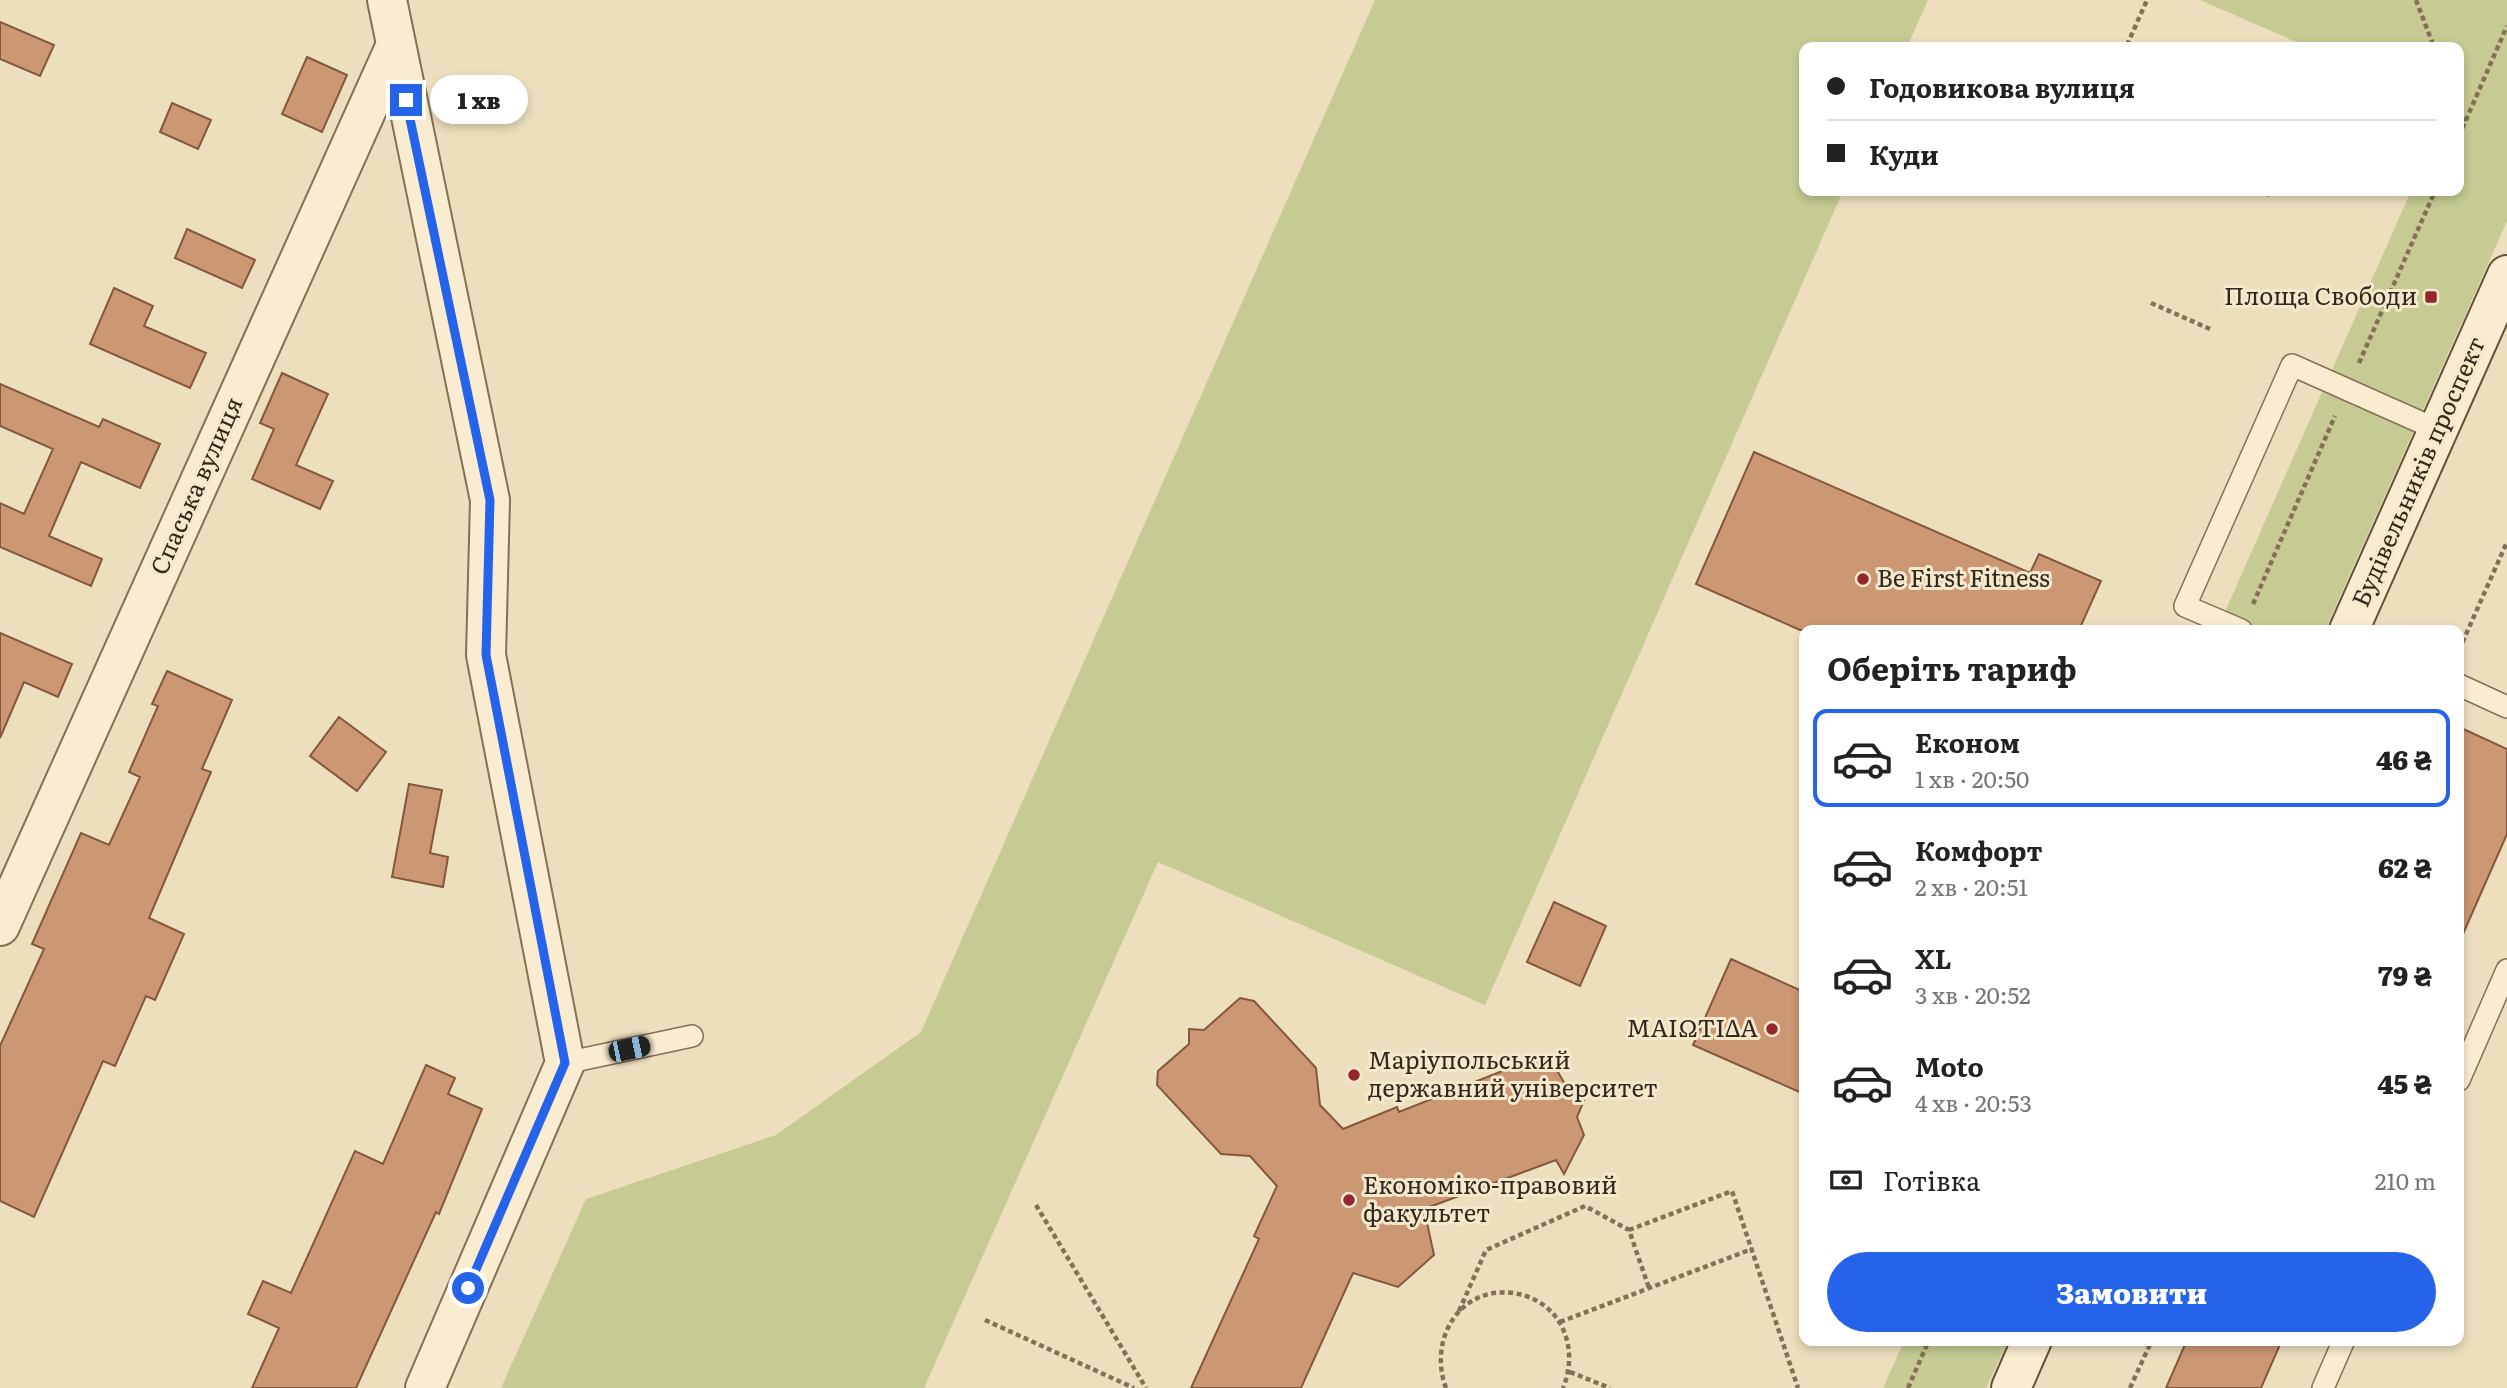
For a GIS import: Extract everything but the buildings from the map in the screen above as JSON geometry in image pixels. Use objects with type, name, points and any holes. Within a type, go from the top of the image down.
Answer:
[{"type":"street","points":[[387,0],[490,500],[486,655],[565,1063],[425,1388]]},
{"type":"street","name":"Спаська вулиця","points":[[0,926],[395,47]]},
{"type":"street","name":"Будівельників проспект","points":[[2351,625],[2507,275]]},
{"type":"street","points":[[2011,1388],[2029,1346]]},
{"type":"lane","points":[[2229,625],[2185,606],[2292,365],[2438,430]]},
{"type":"lane","points":[[2464,687],[2507,707]]},
{"type":"lane","points":[[2464,1069],[2507,970]]},
{"type":"lane","points":[[565,1063],[692,1036]]},
{"type":"lane","points":[[2323,1388],[2341,1346]]},
{"type":"path","points":[[2129,42],[2147,0]]},
{"type":"path","points":[[2416,0],[2432,42]]},
{"type":"path","points":[[2465,123],[2507,26]]},
{"type":"path","points":[[2252,605],[2433,196]]},
{"type":"path","points":[[2151,303],[2210,329]]},
{"type":"path","points":[[2464,639],[2507,542]]},
{"type":"path","points":[[1629,1230],[1732,1191],[1798,1388]]},
{"type":"path","points":[[1036,1205],[1146,1388]]},
{"type":"path","points":[[1446,1388],[1440,1373],[1439,1353],[1443,1334],[1459,1311],[1486,1250],[1585,1206],[1629,1230],[1649,1288]]},
{"type":"path","points":[[1560,1322],[1753,1249]]},
{"type":"path","points":[[1459,1311],[1484,1296],[1513,1293],[1540,1303],[1560,1322],[1570,1346],[1570,1372],[1563,1388]]},
{"type":"path","points":[[985,1320],[1134,1388]]},
{"type":"path","points":[[1908,1388],[1926,1346]]},
{"type":"path","points":[[2130,1388],[2149,1346]]},
{"type":"path","points":[[1570,1372],[1609,1388]]},
{"type":"green space","points":[[1375,0],[1928,0],[1909,42],[1799,42],[1799,196],[1841,196],[1485,1005],[1158,862],[924,1388],[501,1388],[586,1199],[776,1135],[921,1032]]},
{"type":"green space","points":[[2200,0],[2507,0],[2507,221],[2327,625],[2219,625],[2409,196],[2464,196],[2464,42],[2297,42]]},
{"type":"green space","points":[[1901,1346],[2006,1346],[1986,1388],[1883,1388]]},
{"type":"place","name":"Площа Свободи","points":[[2431,297]]},
{"type":"place","name":"Be First Fitness","points":[[1863,579]]},
{"type":"place","name":"ΜΑΙΩΤΙΔΑ","points":[[1772,1029]]},
{"type":"place","name":"Маріупольський державний університет","points":[[1354,1075]]},
{"type":"place","name":"Економіко-правовий факультет","points":[[1349,1200]]},
{"type":"route","points":[[406,100],[490,500],[486,655],[565,1063],[468,1288]]}]
